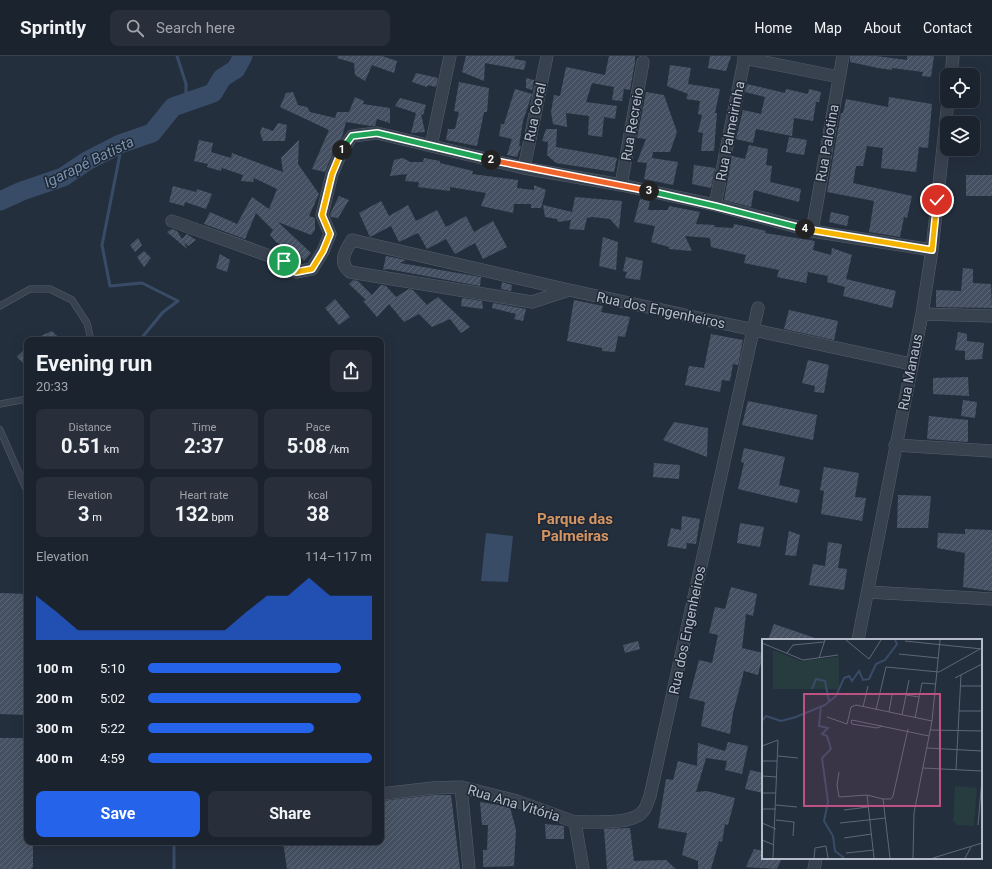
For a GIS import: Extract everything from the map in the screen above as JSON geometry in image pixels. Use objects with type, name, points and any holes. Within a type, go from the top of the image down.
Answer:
[{"type":"street","points":[[431,146],[450,56]]},
{"type":"street","name":"Rua Coral","points":[[524,168],[547,56]]},
{"type":"street","name":"Rua Palotina","points":[[812,231],[843,56]]},
{"type":"street","points":[[951,68],[953,56]]},
{"type":"street","points":[[745,57],[839,77]]},
{"type":"street","name":"Rua Palmeirinha","points":[[715,206],[745,57]]},
{"type":"street","name":"Rua Recreio","points":[[620,185],[643,62]]},
{"type":"street","name":"Rua Manaus","points":[[858,639],[922,314],[932,250],[947,108]]},
{"type":"street","points":[[172,221],[284,261],[296,272],[312,269],[323,251],[330,234],[322,215],[332,174],[342,151],[352,136],[377,133],[524,168],[620,185],[715,206],[812,231],[932,250]]},
{"type":"street","name":"Rua dos Engenheiros","points":[[569,290],[532,302],[358,274],[350,272],[346,269],[343,259],[344,253],[352,240],[569,290],[911,364]]},
{"type":"street","name":"Rua dos Engenheiros","points":[[575,822],[623,820],[633,818],[644,811],[650,796],[758,308]]},
{"type":"street","points":[[922,314],[992,316]]},
{"type":"street","points":[[896,445],[992,451]]},
{"type":"street","points":[[868,592],[992,599]]},
{"type":"street","points":[[461,787],[470,869]]},
{"type":"street","name":"Rua Ana Vitória","points":[[384,794],[433,788],[461,787],[517,801],[575,822]]},
{"type":"street","points":[[575,822],[583,869]]},
{"type":"street","points":[[814,869],[816,859]]},
{"type":"lane","points":[[0,306],[30,288],[50,288],[72,300],[87,323],[90,337]]},
{"type":"lane","points":[[0,404],[24,400]]},
{"type":"lane","points":[[0,430],[24,484]]},
{"type":"water","points":[[486,533],[513,536],[508,582],[481,581]]},
{"type":"building","points":[[338,56],[382,56],[397,61],[394,73],[372,65],[365,81],[355,75],[354,63],[337,58]]},
{"type":"building","points":[[466,56],[515,56],[514,59],[526,61],[524,70],[485,63],[484,81],[462,72]]},
{"type":"building","points":[[609,56],[635,56],[635,62],[630,90],[624,89],[622,101],[612,100],[614,87],[592,83],[586,102],[617,106],[615,119],[604,117],[602,137],[588,135],[589,116],[566,113],[567,127],[553,124],[551,112],[554,95],[560,96],[566,67],[605,75]]},
{"type":"building","points":[[710,56],[731,56],[726,71],[708,68]]},
{"type":"building","points":[[850,56],[876,56],[907,60],[907,56],[934,56],[931,77],[922,76],[923,72],[892,68],[892,70],[850,62]]},
{"type":"building","points":[[670,65],[691,68],[688,84],[720,89],[715,113],[717,113],[714,151],[701,151],[703,133],[698,132],[702,115],[698,114],[700,101],[686,99],[688,94],[667,86]]},
{"type":"building","points":[[416,73],[438,78],[436,87],[428,85],[427,87],[412,82]]},
{"type":"building","points":[[526,78],[534,80],[532,90],[526,88]]},
{"type":"building","points":[[459,82],[489,88],[487,112],[484,112],[477,146],[446,140],[448,129],[455,129],[459,112],[454,111]]},
{"type":"building","points":[[747,84],[785,93],[786,89],[808,94],[809,89],[821,92],[819,102],[816,102],[813,121],[794,118],[792,136],[756,129],[753,143],[736,139],[743,110],[761,114],[765,97],[745,92]]},
{"type":"building","points":[[515,89],[532,94],[523,121],[519,146],[521,146],[517,157],[507,155],[512,139],[499,136],[501,124],[504,124]]},
{"type":"building","points":[[293,92],[298,105],[307,107],[310,112],[335,118],[337,112],[349,112],[355,97],[364,101],[363,104],[390,108],[390,123],[377,119],[375,126],[346,122],[342,137],[335,148],[325,172],[312,169],[329,130],[280,107],[286,93]]},
{"type":"building","points":[[646,92],[664,95],[677,132],[670,152],[653,152],[652,158],[678,162],[673,185],[644,179],[647,163],[637,162],[646,139],[637,138]]},
{"type":"building","points":[[889,97],[932,104],[928,148],[919,147],[916,172],[881,168],[883,148],[867,146],[863,166],[856,166],[853,183],[912,196],[907,218],[904,217],[900,237],[869,232],[874,201],[827,192],[841,113],[843,113],[846,99],[888,107]]},
{"type":"building","points":[[400,98],[426,105],[423,115],[421,114],[425,132],[411,133],[416,113],[395,106]]},
{"type":"building","points":[[278,123],[287,125],[285,141],[263,141],[260,133],[262,127],[273,131]]},
{"type":"building","points":[[546,129],[557,129],[556,147],[617,158],[614,172],[556,163],[547,155],[548,142],[542,141]]},
{"type":"building","points":[[789,137],[807,140],[804,155],[786,152]]},
{"type":"building","points":[[199,140],[213,143],[211,152],[231,158],[232,153],[283,172],[281,158],[299,140],[298,164],[319,194],[309,216],[315,218],[315,230],[311,235],[278,222],[311,253],[304,261],[298,254],[276,242],[270,235],[273,230],[256,213],[245,239],[204,224],[210,212],[237,224],[252,197],[269,209],[277,189],[254,178],[253,182],[241,181],[243,175],[222,168],[221,171],[207,167],[208,164],[194,161]]},
{"type":"building","points":[[749,145],[768,149],[766,165],[772,166],[770,182],[801,189],[799,202],[754,190],[751,207],[724,200],[732,156],[745,159]]},
{"type":"building","points":[[403,158],[410,162],[423,162],[424,158],[440,161],[440,163],[473,171],[472,174],[518,180],[517,188],[534,190],[534,185],[546,190],[541,208],[531,208],[531,204],[514,204],[513,213],[481,206],[486,193],[450,187],[450,191],[418,187],[419,182],[405,181],[407,174],[390,176],[394,160]]},
{"type":"building","points":[[694,165],[715,168],[711,188],[692,184]]},
{"type":"building","points":[[966,175],[992,175],[992,196],[966,196]]},
{"type":"building","points":[[173,186],[196,192],[197,189],[212,194],[206,209],[185,202],[184,206],[169,202]]},
{"type":"building","points":[[339,196],[349,200],[338,218],[331,217],[330,214]]},
{"type":"building","points":[[575,197],[622,201],[619,229],[610,219],[592,217],[587,218],[584,230],[569,229],[571,220],[558,222],[557,219],[545,217],[543,205],[572,212]]},
{"type":"building","points":[[640,199],[650,201],[648,210],[668,210],[669,206],[700,212],[696,224],[733,228],[734,224],[766,231],[765,233],[815,241],[813,250],[831,255],[832,248],[852,255],[846,279],[896,291],[892,308],[843,296],[845,287],[827,282],[828,276],[808,272],[806,283],[777,277],[779,270],[744,263],[746,255],[711,247],[710,238],[685,236],[692,251],[669,249],[669,247],[651,242],[655,226],[634,222]]},
{"type":"building","points":[[381,201],[389,216],[408,205],[416,221],[437,210],[446,227],[466,216],[474,232],[493,221],[507,247],[483,259],[475,243],[455,254],[446,239],[427,249],[418,233],[399,242],[391,226],[370,237],[359,213]]},
{"type":"building","points":[[831,212],[849,216],[847,226],[829,222]]},
{"type":"building","points":[[172,229],[177,231],[182,239],[187,234],[196,240],[188,246],[184,242],[187,249],[167,232]]},
{"type":"building","points":[[603,237],[618,242],[616,270],[599,266]]},
{"type":"building","points":[[138,238],[142,245],[135,252],[130,245]]},
{"type":"building","points":[[144,251],[151,258],[144,267],[137,257]]},
{"type":"building","points":[[220,254],[230,260],[227,272],[216,268]]},
{"type":"building","points":[[386,256],[406,260],[400,263],[481,277],[480,286],[388,269],[383,270]]},
{"type":"building","points":[[626,257],[643,261],[640,280],[625,278],[627,272],[623,271]]},
{"type":"building","points":[[963,268],[973,269],[973,283],[991,284],[992,308],[936,307],[936,290],[961,291]]},
{"type":"building","points":[[353,280],[358,281],[372,295],[381,285],[386,286],[396,297],[409,289],[413,290],[427,305],[438,297],[470,327],[461,333],[450,319],[432,327],[419,314],[404,322],[389,304],[377,317],[363,301],[366,300],[349,284]]},
{"type":"building","points":[[502,282],[512,285],[511,291],[501,289]]},
{"type":"building","points":[[462,298],[482,301],[483,309],[461,306]]},
{"type":"building","points":[[335,299],[350,317],[339,325],[325,308]]},
{"type":"building","points":[[574,300],[603,306],[601,312],[630,317],[625,337],[618,336],[615,352],[602,351],[602,348],[567,341]]},
{"type":"building","points":[[493,303],[526,309],[523,321],[514,319],[516,314],[492,308]]},
{"type":"building","points":[[789,310],[838,321],[834,340],[784,329]]},
{"type":"building","points":[[52,331],[58,337],[39,337]]},
{"type":"building","points":[[958,332],[967,334],[967,341],[984,343],[982,359],[965,360],[965,351],[955,350]]},
{"type":"building","points":[[711,334],[743,340],[738,365],[733,364],[730,381],[722,380],[720,392],[685,385],[689,366],[704,368]]},
{"type":"building","points":[[24,350],[24,364],[17,357]]},
{"type":"building","points":[[808,360],[829,365],[824,393],[814,392],[815,386],[802,383]]},
{"type":"building","points":[[968,377],[969,396],[933,394],[933,378]]},
{"type":"building","points":[[963,400],[977,402],[975,418],[961,416]]},
{"type":"building","points":[[748,401],[817,415],[813,440],[742,425]]},
{"type":"building","points":[[929,416],[968,420],[968,442],[927,439]]},
{"type":"building","points":[[674,422],[708,428],[707,457],[663,440]]},
{"type":"building","points":[[744,448],[785,457],[779,485],[800,490],[797,503],[738,489],[744,463],[741,462]]},
{"type":"building","points":[[654,463],[680,465],[679,479],[653,477]]},
{"type":"building","points":[[824,467],[859,473],[855,497],[866,498],[862,521],[821,514],[824,491],[820,490]]},
{"type":"building","points":[[898,495],[931,496],[928,528],[897,528]]},
{"type":"building","points":[[682,516],[700,519],[696,544],[687,543],[686,549],[667,546],[671,528],[681,530]]},
{"type":"building","points":[[740,523],[764,527],[760,547],[737,543]]},
{"type":"building","points":[[965,529],[992,530],[992,591],[963,587],[965,553],[937,548],[938,533],[965,534]]},
{"type":"building","points":[[789,531],[800,535],[796,556],[785,555]]},
{"type":"building","points":[[828,542],[842,544],[838,568],[847,569],[844,590],[809,585],[813,564],[825,566]]},
{"type":"building","points":[[731,587],[757,594],[753,616],[746,614],[742,648],[762,653],[762,658],[758,675],[744,671],[733,713],[730,734],[701,726],[705,702],[689,698],[699,660],[712,663],[718,635],[709,633],[715,607],[725,609]]},
{"type":"building","points":[[0,593],[24,594],[24,715],[0,714]]},
{"type":"building","points":[[774,624],[815,638],[815,639],[768,639]]},
{"type":"building","points":[[638,641],[640,649],[625,653],[623,645]]},
{"type":"building","points":[[0,738],[24,738],[24,845],[33,845],[33,867],[31,869],[0,869]]},
{"type":"building","points":[[728,742],[748,746],[742,774],[725,770],[727,761],[706,758],[696,792],[707,791],[735,798],[728,825],[725,824],[722,842],[719,841],[711,869],[698,869],[698,861],[682,855],[687,833],[658,828],[666,779],[673,780],[678,761],[697,766],[698,743],[725,751]]},
{"type":"building","points":[[750,770],[762,773],[762,793],[745,789]]},
{"type":"building","points":[[434,795],[451,795],[460,869],[287,869],[283,845],[384,845],[384,801]]},
{"type":"building","points":[[480,802],[510,807],[516,830],[514,866],[483,867],[483,850],[487,850],[488,825],[482,825]]},
{"type":"building","points":[[545,824],[564,826],[564,839],[546,839]]},
{"type":"building","points":[[630,828],[634,861],[666,860],[676,869],[607,869],[604,829]]},
{"type":"building","points":[[754,849],[762,851],[762,859],[782,859],[777,869],[746,867]]},
{"type":"waterway","points":[[177,56],[186,84],[186,102]]},
{"type":"waterway","name":"Igarapé Batista","points":[[0,201],[22,191],[63,177],[87,161],[120,144],[152,133],[173,107],[213,93],[222,78],[236,69],[243,56]]},
{"type":"waterway","points":[[122,144],[102,245],[110,286],[142,283],[178,301],[163,312],[142,337]]},
{"type":"waterway","points":[[174,845],[174,869]]},
{"type":"district","name":"Parque das Palmeiras","points":[[575,528]]},
{"type":"route","points":[[284,261],[296,272],[312,269],[323,251],[330,234],[322,215],[332,174],[342,151],[352,136],[364,134],[377,133],[524,168],[620,185],[715,206],[812,231],[932,250],[937,200]]}]
